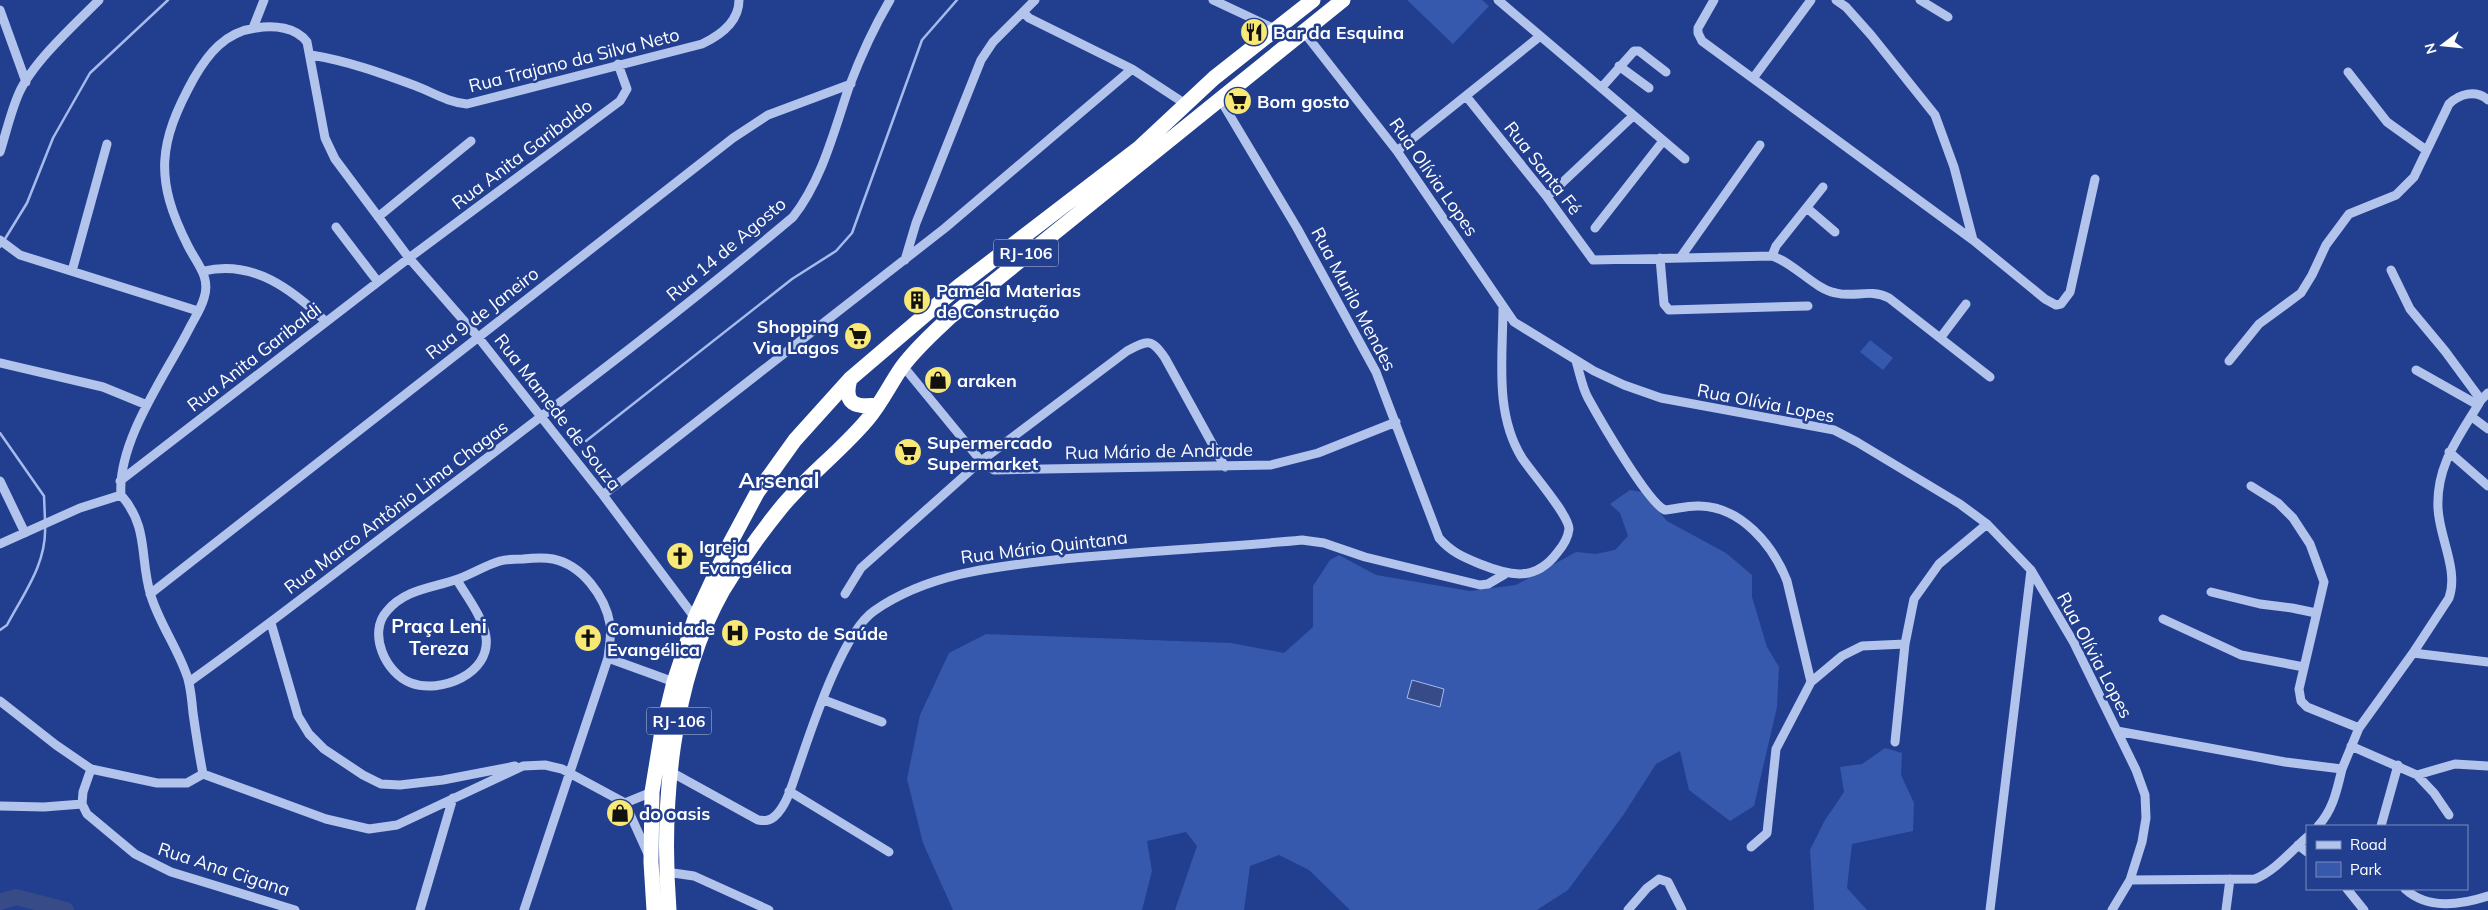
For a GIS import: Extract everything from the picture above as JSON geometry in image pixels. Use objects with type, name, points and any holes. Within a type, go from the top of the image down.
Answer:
[{"type":"highway","name":"RJ-106","points":[[654,910],[651,862],[652,792],[662,731],[674,682],[695,618],[728,547],[757,493],[795,440],[850,379],[959,286],[1139,148],[1184,103],[1313,0]]},
{"type":"highway","name":"RJ-106","points":[[669,910],[666,872],[666,830],[671,772],[683,694],[703,634],[723,591],[780,509],[855,434],[878,406],[903,366],[920,345],[949,318],[1343,0]]},
{"type":"highway","points":[[850,379],[848,392],[851,401],[861,407],[878,406]]},
{"type":"street","points":[[0,152],[19,93],[26,82],[76,23],[99,0]]},
{"type":"street","points":[[117,496],[127,453],[147,404],[205,297],[204,271],[189,247],[173,212],[166,185],[166,139],[183,99],[209,53],[226,39],[253,28],[264,0]]},
{"type":"street","name":"Rua Trajano da Silva Neto","points":[[311,55],[363,67],[445,100],[467,104],[618,64],[691,48],[712,39],[735,20],[738,13],[739,0]]},
{"type":"street","name":"Rua 14 de Agosto","points":[[541,417],[793,217],[806,201],[814,184],[851,84],[890,0]]},
{"type":"street","points":[[905,260],[916,223],[980,60],[993,42],[1035,0]]},
{"type":"street","points":[[1213,0],[1275,29]]},
{"type":"street","points":[[1498,0],[1684,159]]},
{"type":"street","points":[[1714,0],[1698,28],[1700,38],[1973,240],[2045,299],[2056,305],[2061,304],[2070,292],[2095,179]]},
{"type":"street","points":[[1754,77],[1811,0]]},
{"type":"street","points":[[1836,0],[1846,7],[1871,35],[1925,100],[1934,115],[1954,167],[1973,240]]},
{"type":"street","points":[[1920,0],[1948,17]]},
{"type":"street","points":[[0,10],[26,82]]},
{"type":"street","points":[[1022,12],[1029,18],[1132,69],[1184,103]]},
{"type":"street","name":"Rua Mamede de Souza","points":[[253,28],[281,28],[301,34],[307,42],[311,55],[317,104],[324,138],[335,159],[409,258],[478,337],[604,495],[695,618]]},
{"type":"street","name":"Rua Olívia Lopes","points":[[1303,31],[1397,152],[1514,322],[1576,361],[1624,385],[1661,398],[1834,430],[1953,500],[1987,524],[2031,570],[2074,643],[2136,770],[2145,795],[2146,818],[2142,842],[2130,880],[2112,910]]},
{"type":"street","points":[[1397,152],[1539,37]]},
{"type":"street","points":[[1602,88],[1630,53],[1638,50],[1666,72]]},
{"type":"street","name":"Rua Anita Garibaldo","points":[[409,258],[620,101],[627,89],[618,64]]},
{"type":"street","points":[[1620,66],[1650,88]]},
{"type":"street","points":[[604,495],[905,260],[1132,69]]},
{"type":"street","points":[[2348,72],[2386,122],[2426,150]]},
{"type":"street","name":"Rua 9 de Janeiro","points":[[150,594],[753,124],[785,108],[851,84]]},
{"type":"street","points":[[2229,361],[2259,324],[2301,293],[2326,245],[2349,214],[2396,195],[2414,177],[2449,104],[2457,96],[2476,94],[2488,100]]},
{"type":"street","name":"Rua Santa Fé","points":[[1466,96],[1547,197],[1593,260],[1660,258]]},
{"type":"street","name":"Rua Murilo Mendes","points":[[1220,99],[1297,228],[1371,363],[1396,422],[1434,527],[1449,550],[1505,574]]},
{"type":"street","points":[[1547,197],[1633,116]]},
{"type":"street","points":[[378,217],[470,141]]},
{"type":"street","points":[[1594,228],[1664,142]]},
{"type":"street","points":[[72,271],[107,144]]},
{"type":"street","points":[[1680,258],[1760,145]]},
{"type":"street","points":[[1772,256],[1776,246],[1823,187]]},
{"type":"street","points":[[1807,208],[1835,232]]},
{"type":"street","points":[[336,227],[378,282]]},
{"type":"street","points":[[0,240],[20,255],[198,311]]},
{"type":"street","points":[[1808,306],[1669,310],[1664,304],[1660,258],[1772,256],[1788,262],[1835,293],[1877,292],[1889,298],[1941,337],[1990,377]]},
{"type":"street","name":"Rua Anita Garibaldi","points":[[120,481],[409,258]]},
{"type":"street","points":[[204,271],[228,267],[248,271],[275,281],[307,303],[326,322]]},
{"type":"street","points":[[2391,270],[2410,309],[2445,351],[2480,403]]},
{"type":"street","points":[[1941,337],[1966,304]]},
{"type":"street","points":[[1503,306],[1502,376],[1504,414],[1511,439],[1537,481],[1563,512],[1569,528],[1567,538],[1548,564],[1538,570],[1523,574],[1505,574]]},
{"type":"street","points":[[845,594],[861,568],[981,461],[1127,351],[1146,341],[1152,343],[1165,358],[1225,467]]},
{"type":"street","points":[[1576,361],[1588,398],[1655,503],[1665,510],[1702,506],[1728,512],[1743,521],[1756,533],[1782,568],[1812,682]]},
{"type":"street","points":[[0,363],[103,387],[147,404]]},
{"type":"street","name":"Rua Mário de Andrade","points":[[903,366],[981,461],[994,470],[1225,467],[1287,463],[1396,422]]},
{"type":"street","points":[[2416,370],[2480,403]]},
{"type":"street","points":[[2319,825],[2326,818],[2334,800],[2342,769],[2358,728],[2413,653],[2449,598],[2452,590],[2438,509],[2439,485],[2449,452],[2488,393]]},
{"type":"street","points":[[2472,416],[2488,429]]},
{"type":"street","name":"Rua Marco Antônio Lima Chagas","points":[[189,682],[272,623],[324,580],[541,417]]},
{"type":"street","points":[[2449,452],[2488,486]]},
{"type":"street","points":[[0,481],[25,533]]},
{"type":"street","points":[[2250,486],[2278,503],[2310,544],[2324,582],[2299,689],[2301,701],[2307,706],[2358,728]]},
{"type":"street","points":[[117,496],[131,507],[137,519],[146,559],[150,594],[161,624],[182,660],[189,682],[203,774]]},
{"type":"street","points":[[0,544],[117,496]]},
{"type":"street","points":[[1895,742],[1905,644],[1914,599],[1939,564],[1987,524]]},
{"type":"street","name":"Rua Mário Quintana","points":[[671,772],[758,820],[766,821],[777,814],[789,791],[848,643],[860,623],[874,611],[904,594],[967,572],[1114,553],[1302,540],[1324,543],[1365,557],[1480,585],[1488,584],[1505,574]]},
{"type":"street","points":[[457,580],[480,619],[486,637],[485,652],[473,669],[444,686],[422,686],[409,682],[390,666],[382,650],[378,631],[385,612],[400,598],[457,580],[500,561],[553,559],[571,566],[596,589],[606,608],[610,626],[608,658],[568,773],[524,910]]},
{"type":"street","points":[[1990,910],[2031,570]]},
{"type":"street","points":[[2211,592],[2260,604],[2316,613]]},
{"type":"street","points":[[2163,619],[2241,655],[2304,667]]},
{"type":"street","points":[[272,623],[298,716],[309,734],[324,749],[363,775],[381,784],[400,785],[443,780],[492,770],[524,766],[545,766],[562,769],[625,803],[651,862]]},
{"type":"street","points":[[1751,847],[1767,833],[1776,749],[1812,682],[1842,656],[1862,646],[1905,644]]},
{"type":"street","points":[[2413,653],[2488,662]]},
{"type":"street","points":[[608,658],[674,682]]},
{"type":"street","points":[[824,700],[882,722]]},
{"type":"street","points":[[0,701],[56,745],[91,768],[157,783],[187,783],[203,774],[326,820],[369,829],[397,825],[524,766]]},
{"type":"street","points":[[2117,731],[2285,762],[2342,769]]},
{"type":"street","points":[[2351,746],[2398,765],[2417,775],[2434,793],[2449,815]]},
{"type":"street","points":[[2417,775],[2455,764],[2488,766]]},
{"type":"street","points":[[2381,825],[2398,765]]},
{"type":"street","points":[[0,806],[44,807],[82,804],[82,792],[91,768]]},
{"type":"street","points":[[789,791],[889,852]]},
{"type":"street","points":[[625,803],[652,792]]},
{"type":"street","points":[[420,910],[453,798]]},
{"type":"street","name":"Rua Ana Cigana","points":[[82,804],[87,814],[117,841],[151,864],[171,872],[295,910]]},
{"type":"street","points":[[2130,880],[2255,879],[2265,875],[2306,838]]},
{"type":"street","points":[[2298,844],[2306,851]]},
{"type":"street","points":[[666,872],[694,876],[769,910]]},
{"type":"street","points":[[1628,910],[1647,888],[1659,879],[1668,882],[1682,910]]},
{"type":"street","points":[[2226,910],[2230,879]]},
{"type":"street","points":[[2348,890],[2364,910]]},
{"type":"street","points":[[2406,890],[2414,897],[2438,904],[2472,901],[2488,896]]},
{"type":"green space","points":[[1407,0],[1482,0],[1489,6],[1453,44]]},
{"type":"green space","points":[[1870,340],[1893,358],[1883,370],[1860,352]]},
{"type":"green space","points":[[1630,490],[1642,492],[1667,521],[1726,553],[1752,575],[1752,597],[1767,647],[1779,667],[1777,707],[1754,806],[1730,821],[1689,790],[1680,751],[1656,764],[1624,814],[1568,890],[1537,910],[1350,910],[1309,870],[1279,855],[1250,866],[1244,910],[1175,910],[1197,846],[1186,832],[1147,841],[1152,871],[1142,910],[953,910],[923,843],[907,779],[920,715],[949,653],[986,634],[1231,643],[1284,653],[1313,627],[1313,586],[1330,560],[1339,555],[1376,575],[1470,591],[1516,585],[1576,552],[1596,554],[1615,550],[1628,536],[1620,513],[1610,504]]},
{"type":"green space","points":[[1885,748],[1902,753],[1901,775],[1914,803],[1913,831],[1852,844],[1847,888],[1867,910],[1814,910],[1810,850],[1825,820],[1844,792],[1840,767],[1862,764]]},
{"type":"shaded area","points":[[1412,680],[1444,689],[1440,707],[1407,698]]},
{"type":"waterway","points":[[0,247],[27,203],[53,138],[90,73],[168,0]]},
{"type":"waterway","points":[[586,441],[792,279],[836,251],[852,233],[922,40],[957,0]]},
{"type":"waterway","points":[[0,433],[44,496],[45,520]]},
{"type":"waterway","points":[[0,630],[7,625],[33,577],[42,553],[45,540],[45,526]]},
{"type":"waterway","points":[[0,902],[16,897],[66,910]]},
{"type":"place","name":"Bar da Esquina","points":[[1254,32]]},
{"type":"place","name":"Bom gosto","points":[[1238,101]]},
{"type":"place","name":"Pamela Materias de Construção","points":[[917,300]]},
{"type":"place","name":"Shopping Via Lagos","points":[[858,336]]},
{"type":"place","name":"araken","points":[[938,380]]},
{"type":"place","name":"Supermercado Supermarket","points":[[908,452]]},
{"type":"place","name":"Igreja Evangélica","points":[[680,556]]},
{"type":"place","name":"Posto de Saúde","points":[[735,633]]},
{"type":"place","name":"Comunidade Evangélica","points":[[588,638]]},
{"type":"place","name":"do oasis","points":[[620,813]]},
{"type":"district","name":"Arsenal","points":[[779,480]]},
{"type":"district","name":"Praça Leni Tereza","points":[[439,637]]}]
